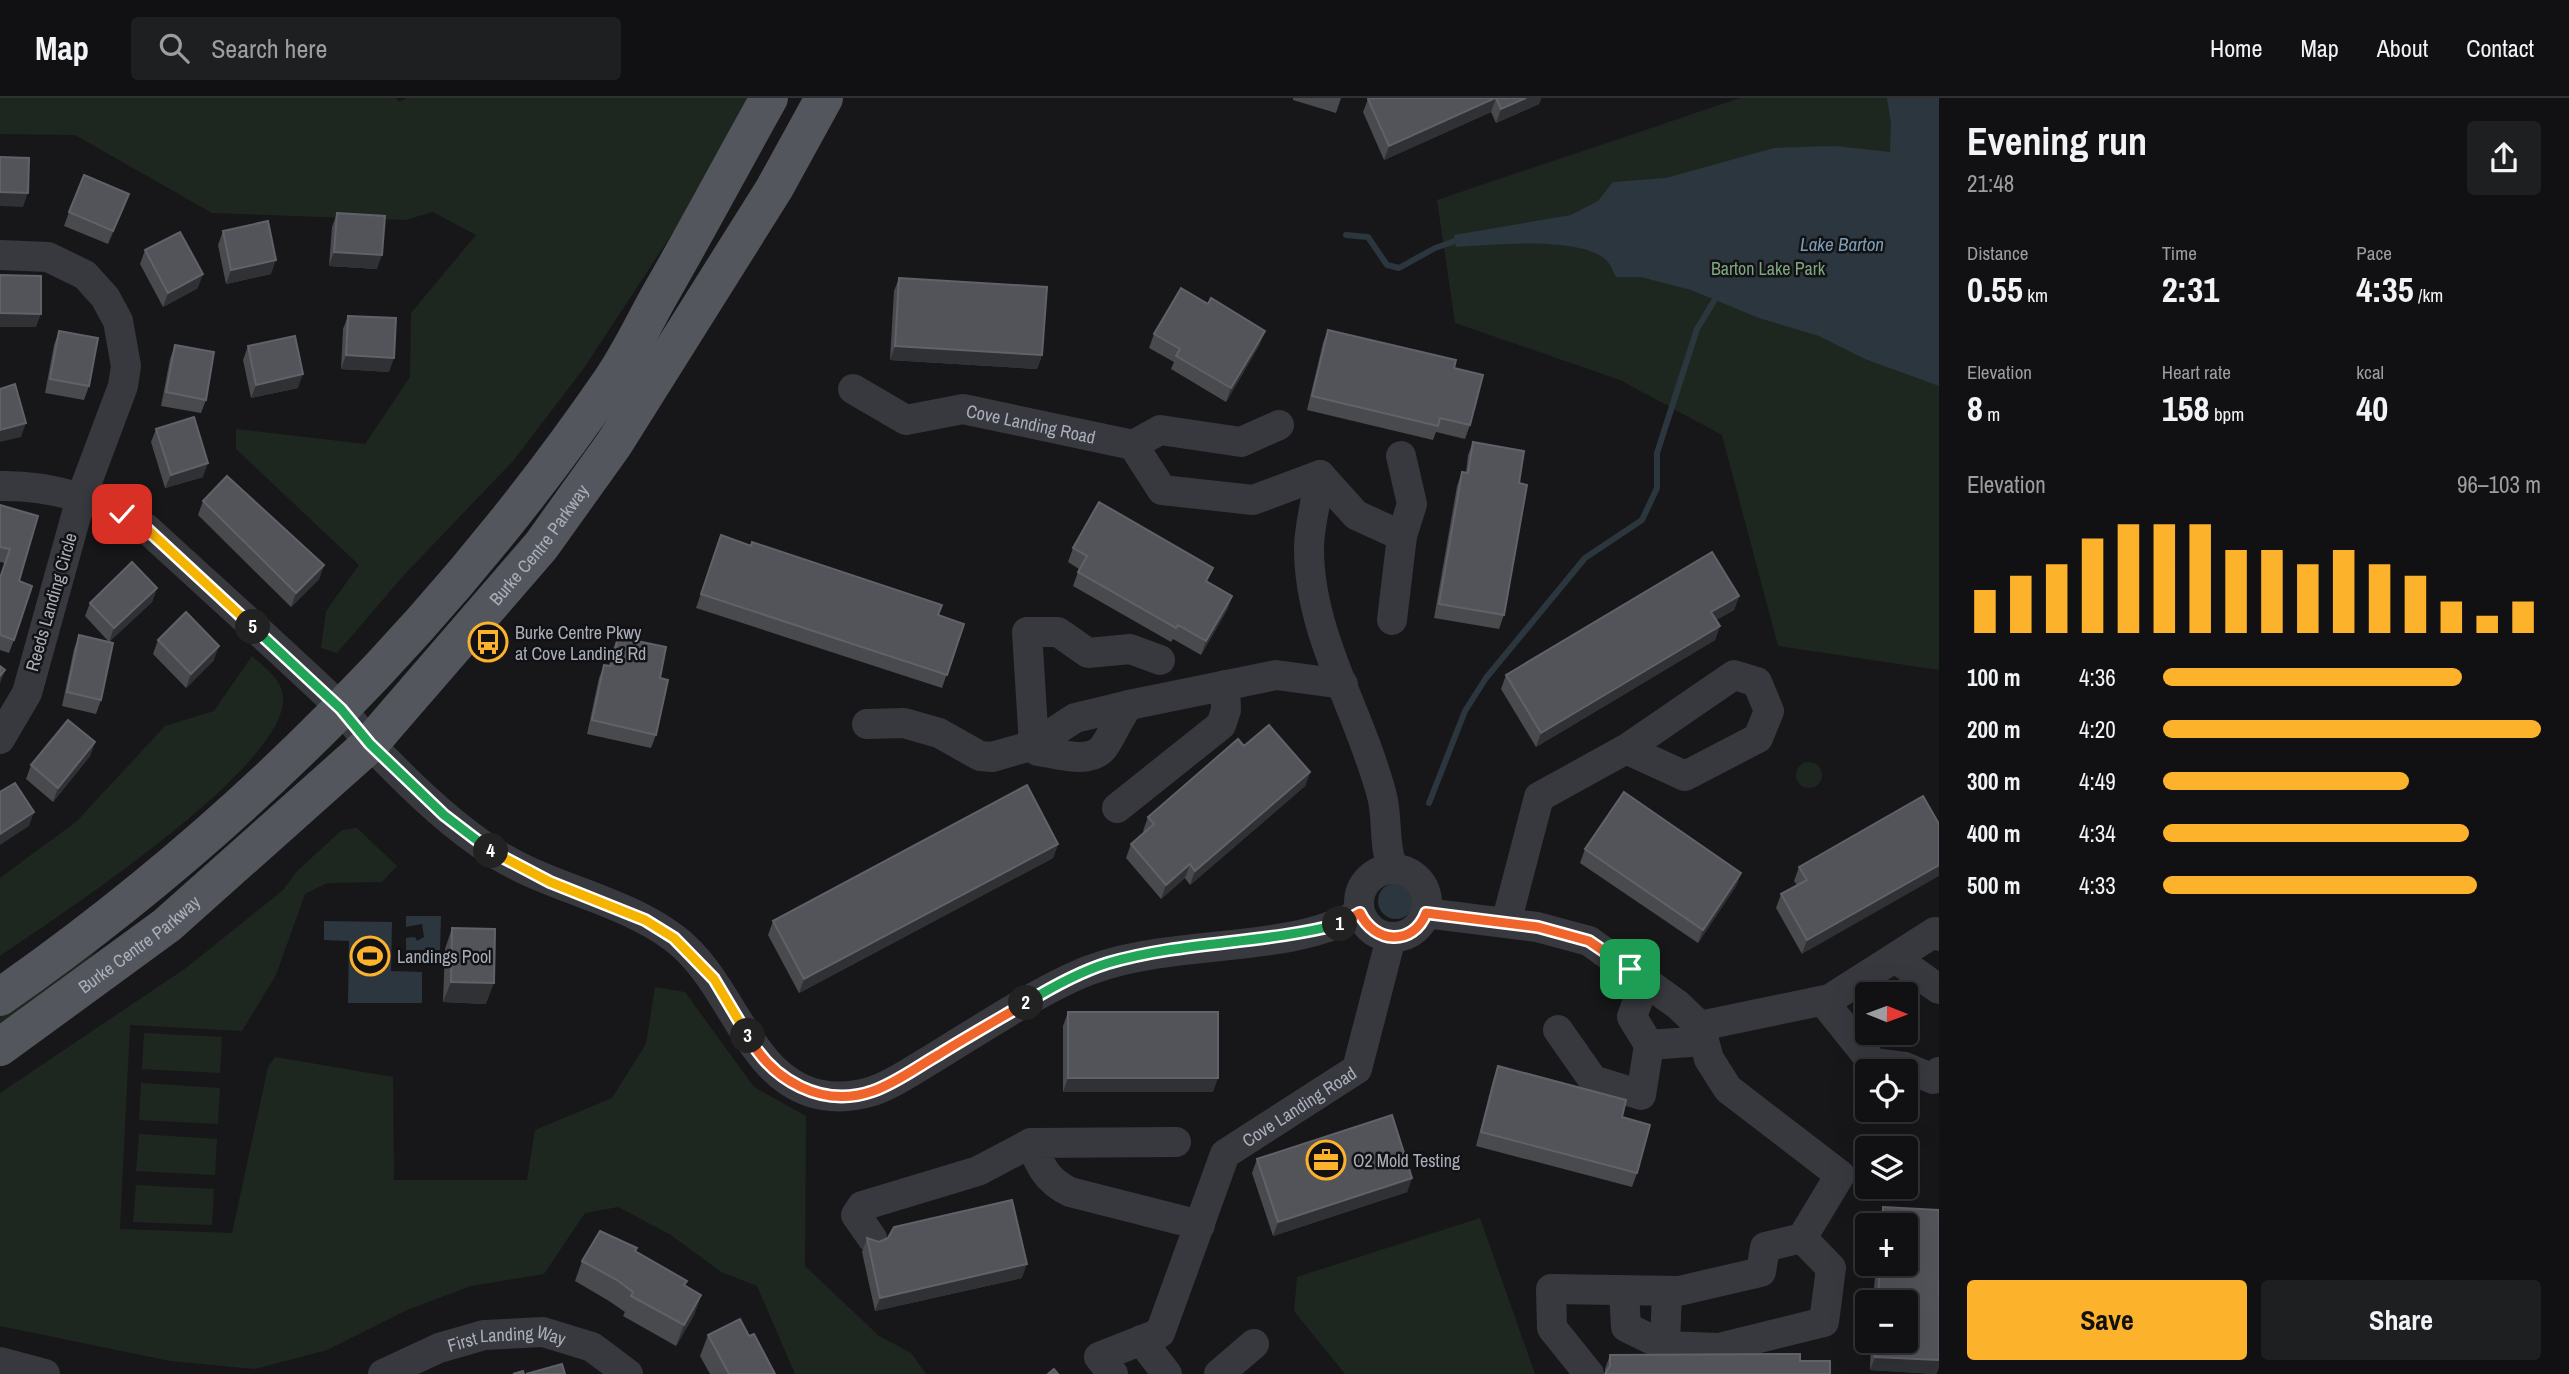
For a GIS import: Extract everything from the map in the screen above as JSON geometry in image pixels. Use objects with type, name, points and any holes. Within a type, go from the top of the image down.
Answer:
[{"type":"main road","points":[[0,997],[184,855],[341,709],[474,562],[612,379],[769,98]]},
{"type":"main road","name":"Burke Centre Parkway","points":[[0,1047],[167,925],[370,744],[541,546],[614,444],[774,189],[824,98]]},
{"type":"street","name":"Reeds Landing Circle","points":[[0,255],[32,254],[66,263],[95,285],[118,321],[125,366],[123,386],[81,498],[26,693],[0,739]]},
{"type":"street","name":"Cove Landing Road","points":[[853,389],[905,419],[963,409],[1133,445]]},
{"type":"street","points":[[1279,425],[1241,442],[1160,430],[1133,445],[1162,490],[1253,500],[1320,474]]},
{"type":"street","points":[[1392,620],[1402,536],[1412,504],[1401,456]]},
{"type":"street","points":[[1320,474],[1356,515],[1402,536]]},
{"type":"street","points":[[1320,474],[1309,548],[1312,583],[1323,628],[1382,796],[1388,832],[1388,860],[1394,869]]},
{"type":"street","points":[[0,486],[28,485],[81,498],[122,514],[147,529],[341,709],[370,744],[444,815],[483,846],[550,882],[645,920],[674,938],[714,979],[766,1064],[791,1084],[824,1095],[847,1097],[884,1087],[1047,990],[1106,964],[1156,952],[1280,937],[1339,925],[1360,913]]},
{"type":"street","points":[[1129,705],[1102,750],[1090,756],[1038,751],[1034,745],[1027,632],[1058,632],[1088,653],[1130,649],[1160,660]]},
{"type":"street","points":[[867,724],[904,723],[939,733],[979,755],[992,757],[1034,745],[1075,718],[1225,685],[1276,675],[1343,684]]},
{"type":"street","points":[[1117,808],[1221,725],[1227,710],[1225,685]]},
{"type":"street","points":[[1506,923],[1539,797],[1626,749]]},
{"type":"street","points":[[1394,869],[1412,874],[1419,880],[1427,897],[1426,913],[1411,933],[1391,938],[1372,930],[1360,913],[1359,902],[1366,883],[1383,870],[1394,869]]},
{"type":"street","points":[[1426,913],[1538,927],[1589,941],[1645,980],[1702,1033],[1709,1059],[1728,1089],[1840,1175],[1802,1238],[1765,1247],[1761,1272],[1679,1291],[1551,1289],[1552,1328],[1589,1374]]},
{"type":"street","points":[[1649,1045],[1823,1001],[1935,932],[1939,936]]},
{"type":"street","name":"Cove Landing Road","points":[[1113,1374],[1099,1357],[1160,1333],[1225,1154],[1357,1069],[1391,938]]},
{"type":"street","points":[[1895,958],[1939,989]]},
{"type":"street","points":[[1558,1030],[1592,1080],[1641,1095],[1649,1045],[1632,1017],[1645,980]]},
{"type":"street","points":[[1823,1001],[1873,1063],[1905,1067],[1933,1079],[1939,1072]]},
{"type":"street","points":[[872,1238],[856,1215],[862,1206],[978,1171],[1031,1143],[1176,1142]]},
{"type":"street","points":[[1031,1143],[1042,1170],[1054,1184],[1070,1192],[1200,1225]]},
{"type":"street","points":[[1624,1291],[1626,1326],[1665,1346],[1718,1348],[1824,1322],[1831,1268],[1802,1238]]},
{"type":"street","points":[[1665,1346],[1667,1291]]},
{"type":"street","name":"First Landing Way","points":[[383,1374],[439,1349],[484,1335],[543,1332],[592,1347],[628,1374]]},
{"type":"street","points":[[1141,1340],[1167,1374]]},
{"type":"street","points":[[1219,1374],[1254,1344]]},
{"type":"street","points":[[0,1362],[46,1374]]},
{"type":"green space","points":[[0,98],[396,98],[399,102],[407,98],[751,98],[706,182],[584,368],[513,461],[404,575],[337,653],[321,648],[326,611],[359,565],[236,449],[236,429],[365,444],[410,377],[411,313],[476,235],[433,212],[405,220],[212,213],[75,135],[0,134]]},
{"type":"green space","name":"Barton Lake Park","points":[[1740,98],[1939,98],[1939,670],[1778,646],[1722,435],[1620,380],[1455,323],[1437,200]]},
{"type":"green space","points":[[252,656],[276,679],[283,697],[275,727],[249,762],[165,838],[0,956],[0,878],[77,821],[165,726],[214,711]]},
{"type":"green space","points":[[1809,762],[1818,766],[1822,775],[1818,784],[1809,788],[1800,784],[1796,775],[1800,766]]},
{"type":"green space","points":[[357,828],[397,866],[382,882],[327,883],[305,894],[276,975],[242,1031],[130,1025],[120,1229],[232,1233],[268,1067],[275,1057],[393,1077],[394,1180],[527,1180],[535,1130],[612,1098],[646,1044],[655,987],[685,992],[754,1087],[806,1116],[805,1266],[879,1336],[911,1353],[926,1374],[795,1374],[757,1286],[721,1272],[671,1235],[618,1207],[585,1213],[544,1274],[471,1286],[407,1310],[327,1350],[255,1369],[170,1361],[0,1326],[0,1093],[186,968],[283,890],[297,871],[342,830]]},
{"type":"green space","points":[[103,944],[69,980],[0,1031],[0,1014]]},
{"type":"green space","points":[[144,1033],[222,1037],[220,1073],[142,1069]]},
{"type":"green space","points":[[141,1083],[220,1088],[218,1124],[139,1120]]},
{"type":"green space","points":[[139,1134],[217,1139],[215,1175],[136,1171]]},
{"type":"green space","points":[[136,1185],[214,1189],[212,1225],[133,1222]]},
{"type":"green space","points":[[1480,1218],[1535,1374],[1345,1374],[1294,1311],[1297,1277]]},
{"type":"water","name":"Lake Barton","points":[[1887,98],[1939,98],[1939,386],[1865,359],[1819,336],[1759,318],[1691,290],[1641,277],[1616,277],[1605,259],[1575,247],[1512,244],[1456,247],[1454,235],[1571,215],[1598,201],[1613,182],[1666,178],[1774,148],[1835,146],[1890,152],[1891,123]]},
{"type":"water","points":[[1396,883],[1409,888],[1414,901],[1409,914],[1396,919],[1383,914],[1378,901],[1383,888]]},
{"type":"water","points":[[406,916],[441,916],[440,950],[406,950],[406,938],[415,937],[417,941],[424,937],[422,924],[406,927]]},
{"type":"water","name":"Landings Pool","points":[[324,921],[392,922],[391,971],[422,972],[422,1003],[348,1003],[349,941],[324,940]]},
{"type":"building","points":[[1369,98],[1495,98],[1389,146]]},
{"type":"building","points":[[1496,98],[1526,98],[1501,109]]},
{"type":"building","points":[[0,157],[29,158],[28,193],[0,192]]},
{"type":"building","points":[[84,175],[129,194],[113,231],[69,212]]},
{"type":"building","points":[[337,213],[385,216],[382,255],[334,252]]},
{"type":"building","points":[[268,221],[276,260],[231,270],[223,231]]},
{"type":"building","points":[[180,232],[203,274],[168,293],[145,250]]},
{"type":"building","points":[[0,275],[41,276],[41,314],[0,313]]},
{"type":"building","points":[[899,278],[1047,287],[1042,355],[895,346]]},
{"type":"building","points":[[1181,288],[1208,304],[1211,298],[1265,331],[1231,388],[1176,356],[1180,349],[1154,334]]},
{"type":"building","points":[[348,316],[396,318],[394,358],[346,355]]},
{"type":"building","points":[[1328,330],[1456,360],[1454,368],[1483,375],[1470,425],[1440,418],[1438,426],[1312,396]]},
{"type":"building","points":[[59,331],[98,338],[89,386],[50,379]]},
{"type":"building","points":[[295,336],[303,374],[256,385],[248,346]]},
{"type":"building","points":[[175,345],[214,352],[206,400],[166,392]]},
{"type":"building","points":[[15,384],[26,423],[0,430],[0,389]]},
{"type":"building","points":[[194,417],[208,463],[171,475],[156,429]]},
{"type":"building","points":[[1473,442],[1524,451],[1519,483],[1527,485],[1504,615],[1439,604],[1462,472],[1468,473]]},
{"type":"building","points":[[227,476],[324,565],[296,593],[203,501]]},
{"type":"building","points":[[1099,502],[1213,568],[1206,581],[1232,596],[1206,641],[1178,625],[1176,628],[1078,572],[1087,556],[1073,548]]},
{"type":"building","points":[[0,505],[38,516],[19,581],[32,586],[14,640],[0,635],[0,578],[10,549],[0,547]]},
{"type":"building","points":[[721,535],[751,546],[752,542],[942,605],[938,615],[964,624],[947,675],[701,594]]},
{"type":"building","points":[[1712,552],[1739,596],[1711,612],[1720,626],[1541,733],[1506,675]]},
{"type":"building","points":[[132,562],[157,588],[114,628],[90,603]]},
{"type":"building","points":[[186,612],[219,646],[191,674],[158,640]]},
{"type":"building","points":[[79,635],[113,643],[101,700],[67,692]]},
{"type":"building","points":[[618,637],[666,647],[660,678],[668,680],[656,735],[592,720],[604,665],[611,666]]},
{"type":"building","points":[[68,720],[95,742],[58,788],[31,765]]},
{"type":"building","points":[[1269,725],[1310,772],[1195,871],[1190,864],[1166,885],[1131,844],[1154,824],[1148,817],[1238,739],[1244,746]]},
{"type":"building","points":[[15,783],[34,812],[0,834],[0,792]]},
{"type":"building","points":[[1027,785],[1058,844],[804,979],[773,921]]},
{"type":"building","points":[[1624,792],[1741,873],[1703,930],[1585,849]]},
{"type":"building","points":[[1923,796],[1939,824],[1939,865],[1807,940],[1781,894],[1807,880],[1799,867]]},
{"type":"building","points":[[452,928],[495,929],[494,983],[451,982]]},
{"type":"building","points":[[1068,1012],[1218,1012],[1218,1078],[1068,1078]]},
{"type":"building","points":[[1498,1066],[1626,1100],[1622,1117],[1650,1125],[1637,1173],[1481,1132]]},
{"type":"building","points":[[1392,1115],[1412,1178],[1278,1222],[1257,1159]]},
{"type":"building","points":[[1012,1200],[1027,1264],[880,1298],[867,1238],[879,1242],[888,1238],[894,1227]]},
{"type":"building","points":[[1883,1207],[1939,1210],[1939,1360],[1875,1357],[1875,1353],[1918,1353],[1918,1290],[1879,1290],[1879,1276],[1918,1276],[1918,1213],[1883,1213]]},
{"type":"building","points":[[600,1231],[637,1248],[635,1251],[687,1281],[684,1285],[701,1295],[684,1325],[631,1296],[633,1292],[617,1280],[582,1261]]},
{"type":"building","points":[[740,1319],[749,1336],[754,1334],[775,1374],[729,1374],[708,1335]]},
{"type":"building","points":[[1800,1354],[1800,1361],[1830,1361],[1830,1374],[1605,1374],[1610,1366],[1610,1355]]},
{"type":"building","points":[[562,1364],[565,1374],[526,1374]]},
{"type":"waterway","points":[[1346,235],[1368,237],[1387,265],[1399,268],[1435,248],[1455,241]]},
{"type":"waterway","points":[[1429,803],[1465,711],[1486,678],[1585,558],[1642,520],[1657,488],[1657,453],[1697,329],[1714,301]]},
{"type":"place","name":"Burke Centre Pkwy at Cove Landing Rd","points":[[488,642]]},
{"type":"place","name":"Landings Pool","points":[[370,956]]},
{"type":"place","name":"O2 Mold Testing","points":[[1326,1160]]},
{"type":"route","points":[[122,514],[147,529],[341,709],[370,744],[444,815],[483,846],[512,864],[550,882],[645,920],[674,938],[714,979],[766,1064],[791,1084],[805,1090],[847,1097],[884,1087],[1047,990],[1106,964],[1156,952],[1269,939],[1339,925],[1360,913],[1372,930],[1391,938],[1411,933],[1420,926],[1426,913],[1538,927],[1589,941],[1630,969]]}]
